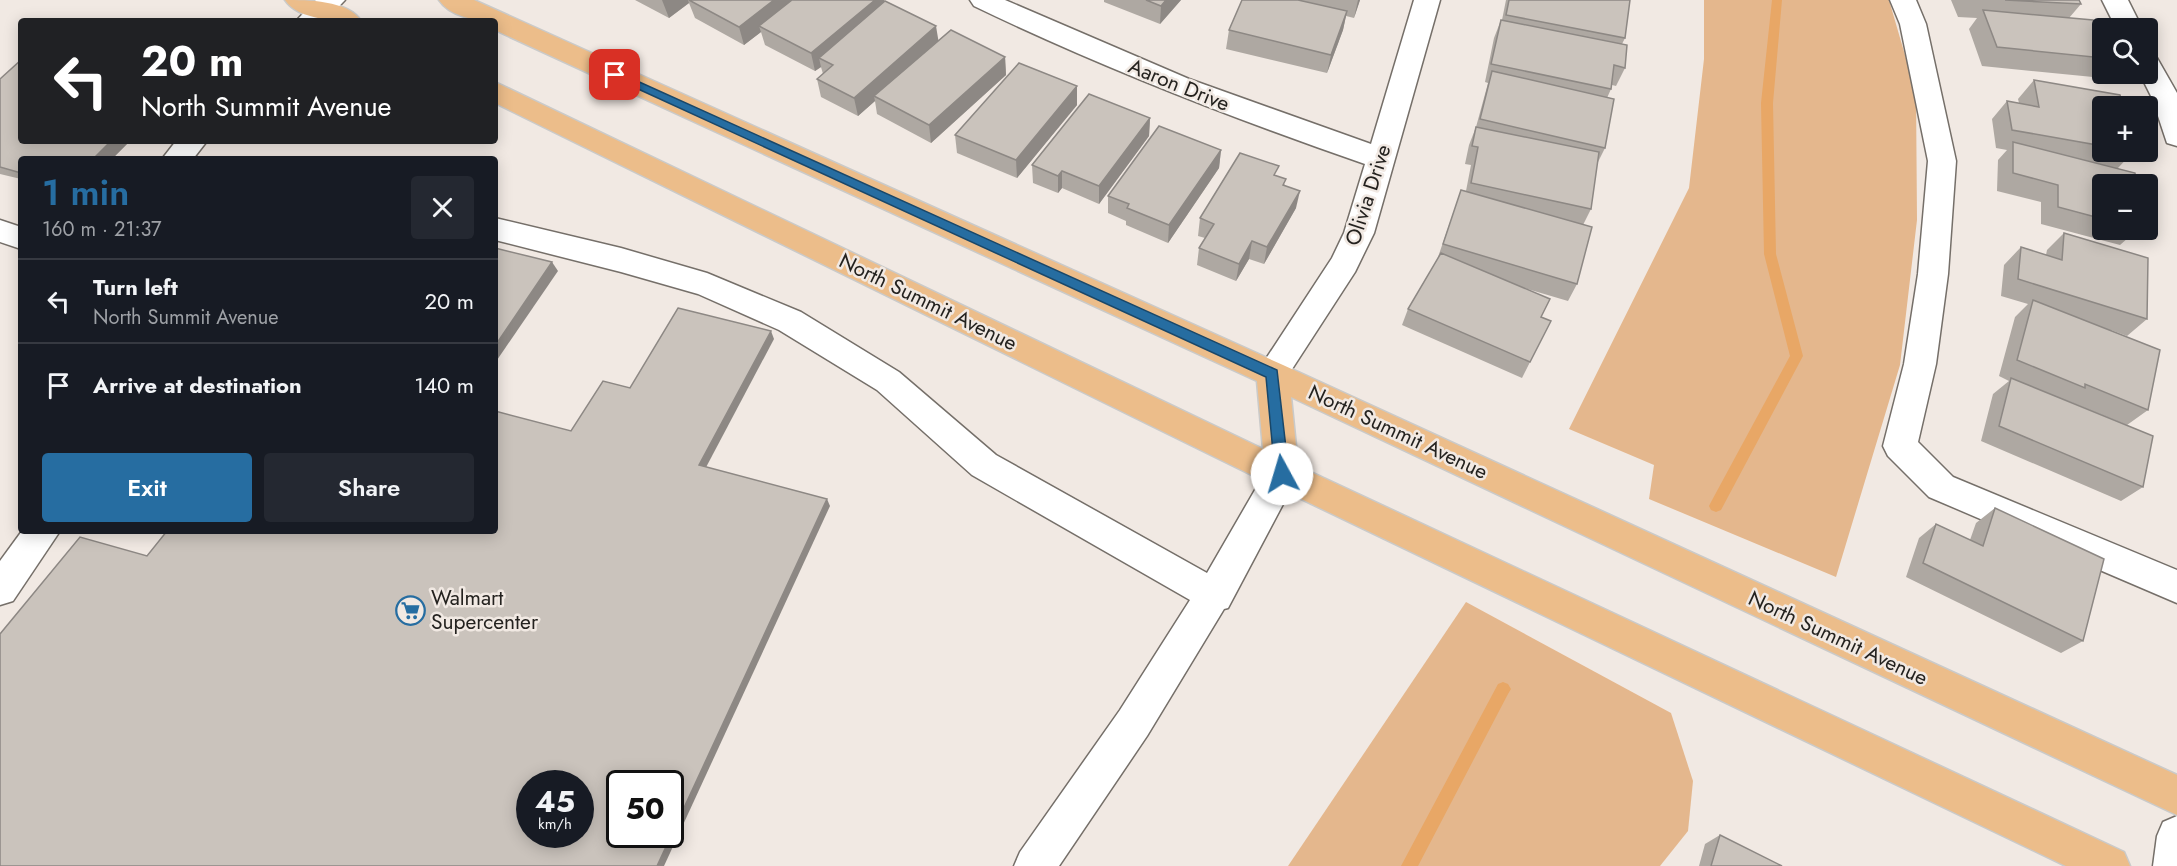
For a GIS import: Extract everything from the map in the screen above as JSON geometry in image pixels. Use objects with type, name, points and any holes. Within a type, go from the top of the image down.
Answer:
[{"type":"main road","name":"North Summit Avenue","points":[[452,0],[491,18]]},
{"type":"main road","points":[[315,7],[341,18]]},
{"type":"main road","name":"North Summit Avenue","points":[[498,21],[1272,374],[2177,795]]},
{"type":"main road","name":"North Summit Avenue","points":[[498,93],[1282,474],[2110,866]]},
{"type":"main road","points":[[1272,374],[1282,474]]},
{"type":"street","name":"Aaron Drive","points":[[983,0],[1067,40],[1161,79],[1275,123],[1380,158]]},
{"type":"street","name":"Olivia Drive","points":[[1272,374],[1344,264],[1359,233],[1427,0]]},
{"type":"street","points":[[1903,0],[1913,24],[1942,161],[1933,274],[1920,364],[1900,446],[1941,487],[2177,587]]},
{"type":"street","points":[[2115,0],[2125,18]]},
{"type":"street","points":[[2158,83],[2166,98],[2177,136]]},
{"type":"street","points":[[179,156],[191,144]]},
{"type":"street","points":[[498,230],[621,260],[707,285],[790,321],[888,381],[984,465],[1215,596]]},
{"type":"street","points":[[0,231],[18,236]]},
{"type":"street","points":[[1034,866],[1129,732],[1215,596],[1282,474]]},
{"type":"street","points":[[0,589],[41,534]]},
{"type":"street","points":[[2173,866],[2177,836]]},
{"type":"shaded area","points":[[1704,0],[1889,0],[1916,93],[1917,220],[1900,365],[1836,577],[1649,499],[1654,465],[1569,429],[1689,188],[1704,59]]},
{"type":"shaded area","points":[[1466,602],[1671,713],[1693,781],[1688,831],[1660,866],[1288,866]]},
{"type":"building","points":[[689,0],[774,0],[739,27]]},
{"type":"building","points":[[792,0],[875,0],[811,53],[759,26]]},
{"type":"building","points":[[1146,0],[1166,0],[1161,6]]},
{"type":"building","points":[[1242,0],[1298,0],[1347,11],[1331,55],[1229,30]]},
{"type":"building","points":[[1509,0],[1630,0],[1625,38],[1506,15]]},
{"type":"building","points":[[2005,0],[2079,0],[2081,4]]},
{"type":"building","points":[[885,1],[936,26],[854,98],[817,79],[833,65],[819,58]]},
{"type":"building","points":[[1983,10],[2092,20],[2092,57],[1997,47]]},
{"type":"building","points":[[1501,20],[1627,45],[1625,68],[1614,65],[1611,89],[1491,64]]},
{"type":"building","points":[[951,30],[1005,57],[929,125],[874,96]]},
{"type":"building","points":[[18,63],[18,144],[108,144],[96,156],[18,156],[18,172],[0,167],[0,79]]},
{"type":"building","points":[[1019,63],[1077,86],[1016,160],[955,135]]},
{"type":"building","points":[[1492,71],[1614,99],[1605,148],[1480,119]]},
{"type":"building","points":[[2034,80],[2120,96],[2092,96],[2092,144],[2012,130],[2007,101],[2039,107]]},
{"type":"building","points":[[1089,94],[1150,118],[1099,186],[1062,171],[1058,176],[1032,165]]},
{"type":"building","points":[[1159,126],[1221,150],[1169,225],[1127,208],[1129,204],[1108,196]]},
{"type":"building","points":[[1476,127],[1599,152],[1591,209],[1471,183],[1478,147],[1472,146]]},
{"type":"building","points":[[2013,142],[2135,174],[2092,174],[2092,216],[2058,207],[2058,185],[2013,173]]},
{"type":"building","points":[[1240,153],[1279,166],[1274,175],[1286,179],[1283,185],[1300,191],[1267,247],[1252,241],[1239,264],[1199,248],[1214,224],[1200,218]]},
{"type":"building","points":[[1461,190],[1592,227],[1577,284],[1443,244]]},
{"type":"building","points":[[2064,233],[2148,258],[2147,319],[2018,279],[2021,247],[2062,260]]},
{"type":"building","points":[[498,249],[552,262],[498,342]]},
{"type":"building","points":[[1441,253],[1550,299],[1541,317],[1551,321],[1530,362],[1408,309]]},
{"type":"building","points":[[2033,300],[2160,350],[2148,410],[2085,384],[2085,388],[2017,360]]},
{"type":"building","name":"Walmart Supercenter","points":[[678,308],[771,331],[699,465],[827,499],[684,808],[684,770],[606,770],[606,848],[665,848],[657,866],[0,866],[0,634],[80,537],[147,556],[165,534],[498,534],[498,412],[571,431],[603,381],[630,388]]},
{"type":"building","points":[[2011,378],[2153,436],[2143,487],[1999,426]]},
{"type":"building","points":[[1995,508],[2104,559],[2083,641],[1923,563],[1936,524],[1983,546]]},
{"type":"building","points":[[1720,835],[1782,866],[1711,866]]},
{"type":"waterway","points":[[1716,506],[1797,356],[1770,254],[1767,103],[1777,0]]},
{"type":"waterway","points":[[1409,866],[1503,689]]},
{"type":"place","name":"Walmart Supercenter","points":[[410,610]]},
{"type":"route","points":[[615,75],[1272,374],[1282,474]]}]
